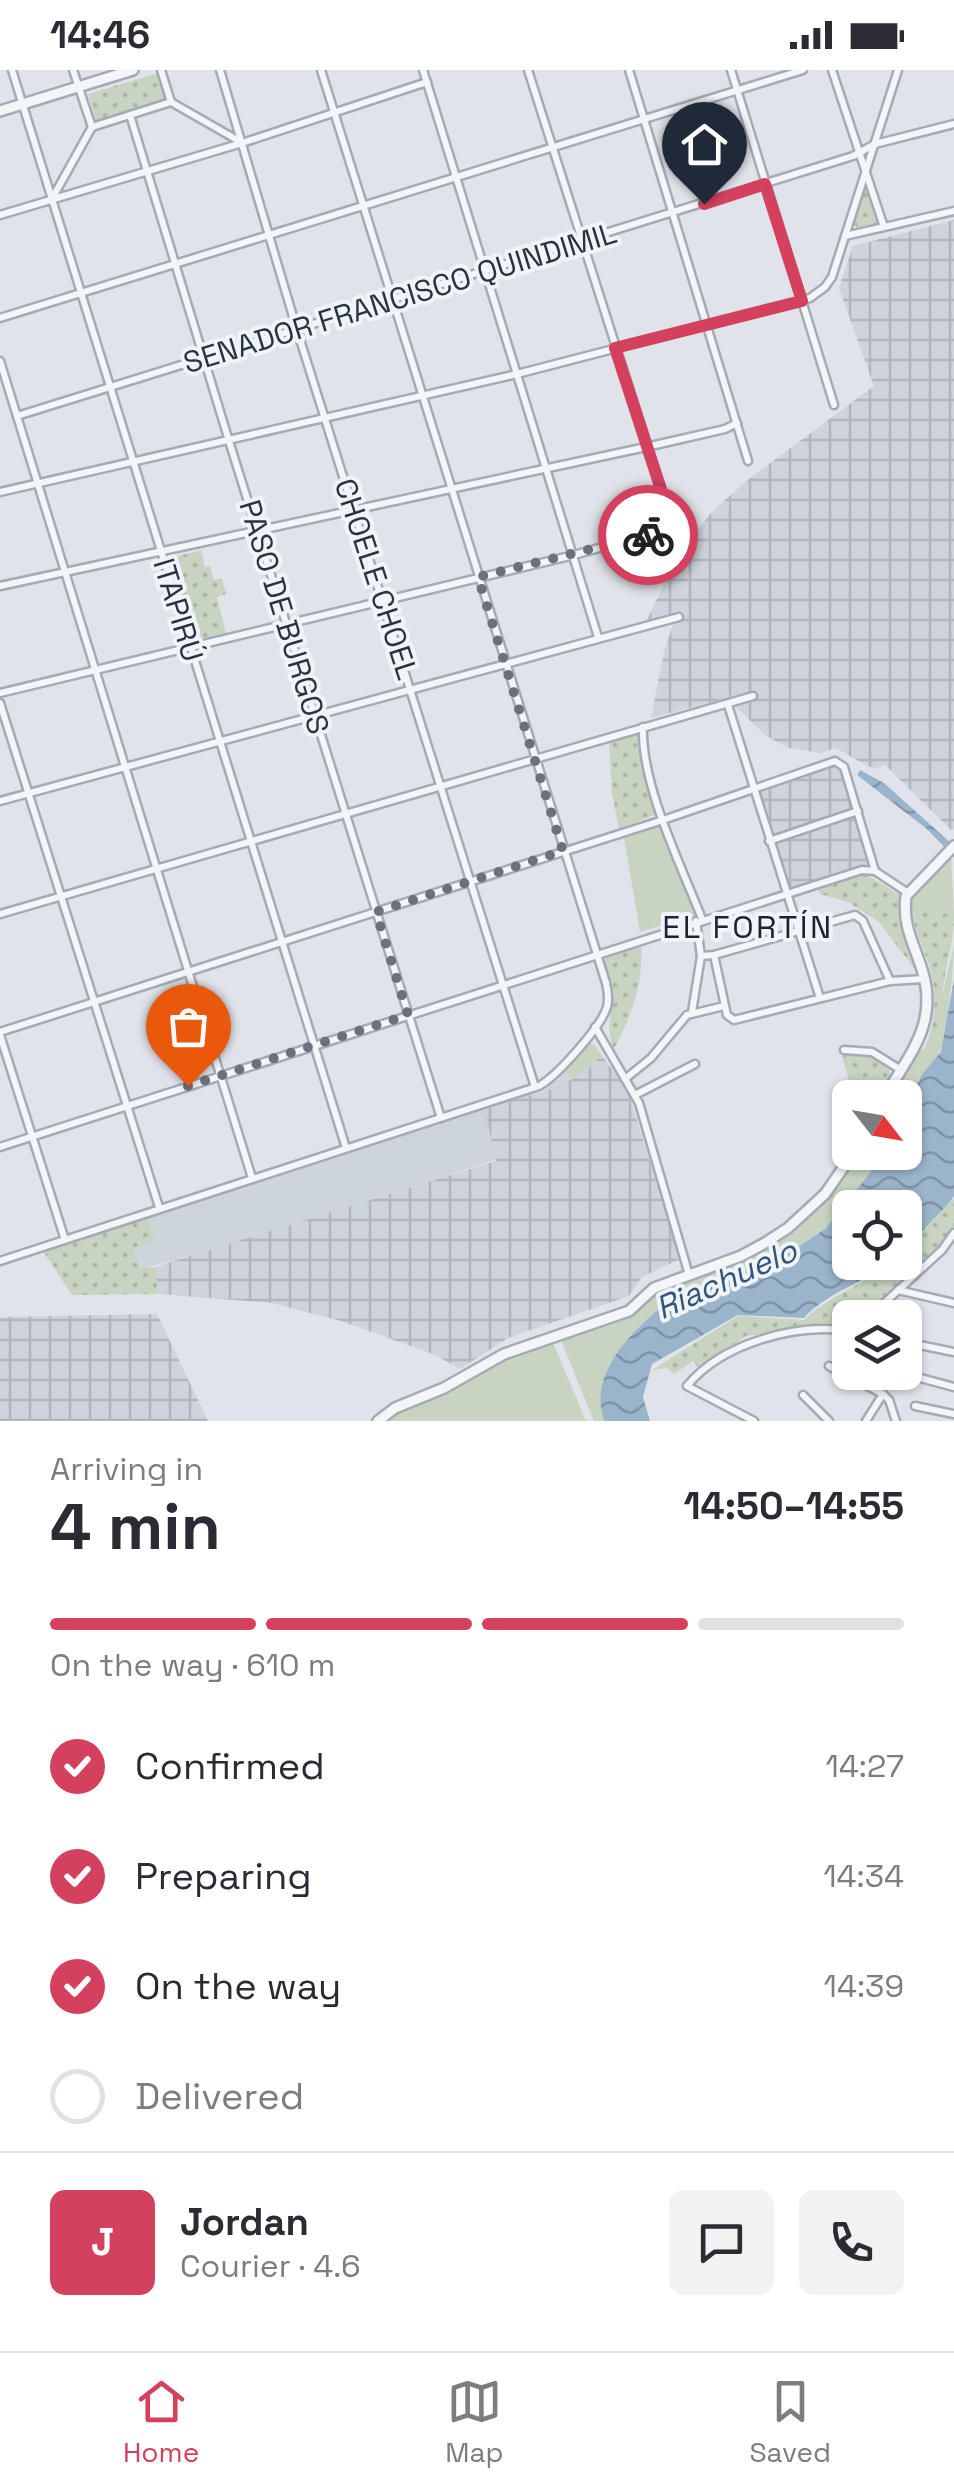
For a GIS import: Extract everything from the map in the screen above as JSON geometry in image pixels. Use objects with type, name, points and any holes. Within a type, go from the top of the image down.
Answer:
[{"type":"street","name":"ITAPIRÚ","points":[[12,70],[346,1149]]},
{"type":"street","points":[[74,70],[92,126]]},
{"type":"street","points":[[0,111],[133,70]]},
{"type":"street","points":[[161,70],[171,102],[242,142]]},
{"type":"street","name":"CHOELE CHOEL","points":[[220,70],[297,330],[534,1087]]},
{"type":"street","points":[[0,1262],[534,1087],[552,1077],[595,1027],[608,1000],[322,70]]},
{"type":"street","points":[[423,70],[598,637]]},
{"type":"street","points":[[0,692],[574,555],[663,532],[670,526],[528,70]]},
{"type":"street","points":[[629,70],[748,461]]},
{"type":"street","points":[[730,70],[834,405]]},
{"type":"street","points":[[0,318],[803,70]]},
{"type":"street","points":[[832,70],[884,227]]},
{"type":"street","points":[[0,492],[517,374],[802,301],[830,282],[898,70]]},
{"type":"street","points":[[0,215],[427,82]]},
{"type":"street","points":[[53,198],[92,126],[171,102]]},
{"type":"street","name":"PASO DE BURGOS","points":[[130,115],[441,1118]]},
{"type":"street","name":"SENADOR FRANCISCO QUINDIMIL","points":[[17,416],[765,184],[860,153],[874,144],[954,124]]},
{"type":"street","points":[[845,236],[954,211]]},
{"type":"street","points":[[0,361],[252,1178]]},
{"type":"street","points":[[0,586],[356,512],[737,424]]},
{"type":"street","points":[[0,801],[679,618]]},
{"type":"street","points":[[0,914],[753,696]]},
{"type":"street","points":[[0,703],[159,1207]]},
{"type":"street","points":[[728,705],[820,998]]},
{"type":"street","points":[[643,727],[648,765],[663,820],[699,920],[701,956],[692,1012]]},
{"type":"street","points":[[64,1240],[0,1034],[663,820],[835,760],[840,762],[875,871]]},
{"type":"street","points":[[770,841],[858,812]]},
{"type":"street","points":[[895,1080],[925,1025],[924,979],[906,928],[908,892],[954,846]]},
{"type":"street","points":[[0,1147],[862,870],[875,871],[908,892]]},
{"type":"street","points":[[701,956],[714,956],[855,915],[863,922],[890,981]]},
{"type":"street","points":[[714,956],[724,1006],[729,1018],[738,1019],[890,981],[924,979]]},
{"type":"street","points":[[625,1079],[692,1012],[724,1006]]},
{"type":"street","points":[[595,1027],[635,1095],[689,1275]]},
{"type":"street","points":[[844,1050],[872,1052],[901,1070]]},
{"type":"street","points":[[635,1095],[695,1064]]},
{"type":"street","points":[[378,1421],[395,1408],[444,1388],[504,1354],[629,1311],[654,1288],[741,1256],[788,1228],[824,1194],[841,1170]]},
{"type":"street","points":[[887,1300],[942,1250],[954,1233]]},
{"type":"street","points":[[898,1290],[954,1302]]},
{"type":"street","points":[[754,1421],[687,1386],[697,1374],[749,1341],[832,1331]]},
{"type":"street","points":[[922,1345],[954,1352]]},
{"type":"street","points":[[830,1366],[883,1394],[896,1421]]},
{"type":"street","points":[[922,1378],[954,1386]]},
{"type":"street","points":[[866,1421],[883,1394]]},
{"type":"street","points":[[802,1395],[829,1421]]},
{"type":"street","points":[[915,1406],[954,1414]]},
{"type":"shaded area","points":[[954,220],[952,831],[885,765],[874,769],[835,748],[821,753],[788,748],[765,735],[736,707],[734,696],[651,718],[676,615],[646,622],[678,555],[711,513],[745,482],[874,386],[839,288],[853,246]]},
{"type":"shaded area","points":[[840,760],[875,864],[788,890],[752,789]]},
{"type":"shaded area","points":[[594,1044],[634,1114],[246,1242],[140,1269],[134,1247],[155,1241],[147,1212],[542,1092]]},
{"type":"shaded area","points":[[602,1055],[629,1094],[680,1259],[642,1277],[629,1296],[508,1338],[460,1369],[433,1354],[341,1321],[272,1303],[158,1294],[155,1267],[496,1161],[484,1107],[550,1090],[583,1074]]},
{"type":"shaded area","points":[[157,1314],[208,1421],[0,1421],[0,1317]]},
{"type":"green space","points":[[158,73],[166,99],[96,121],[88,94]]},
{"type":"green space","points":[[868,188],[879,224],[858,230],[853,222]]},
{"type":"green space","points":[[201,550],[205,567],[210,566],[214,580],[222,578],[226,594],[217,597],[226,633],[192,641],[171,558]]},
{"type":"green space","points":[[638,734],[657,814],[619,829],[609,743]]},
{"type":"green space","points":[[663,823],[694,915],[640,932],[624,838]]},
{"type":"green space","points":[[951,855],[954,914],[909,912],[911,894]]},
{"type":"green space","points":[[864,873],[903,897],[903,933],[920,976],[879,922],[848,902],[820,894],[818,888]]},
{"type":"green space","points":[[913,912],[954,914],[936,1029],[931,1046],[924,1049],[935,997]]},
{"type":"green space","points":[[641,942],[635,998],[613,1050],[609,1030],[612,993],[604,961],[608,955]]},
{"type":"green space","points":[[954,944],[942,1047],[921,1080],[900,1080],[916,1053],[931,1045]]},
{"type":"green space","points":[[590,1042],[602,1055],[574,1079],[564,1069]]},
{"type":"green space","points":[[841,1053],[871,1056],[890,1070],[888,1080],[849,1080]]},
{"type":"green space","points":[[843,1170],[872,1170],[856,1190],[832,1190],[832,1220],[825,1229],[801,1245],[658,1310],[639,1327],[609,1365],[604,1421],[594,1421],[562,1343],[564,1335],[622,1316],[651,1292],[742,1257],[788,1230]]},
{"type":"green space","points":[[954,1198],[954,1230],[922,1265],[922,1232]]},
{"type":"green space","points":[[148,1217],[155,1241],[134,1248],[140,1268],[155,1267],[158,1294],[72,1295],[43,1251]]},
{"type":"green space","points":[[866,1280],[905,1280],[882,1300],[832,1300],[832,1327],[746,1336],[700,1370],[693,1361],[674,1374],[667,1368],[652,1370],[738,1316],[804,1320],[824,1304]]},
{"type":"green space","points":[[549,1341],[586,1421],[384,1421],[504,1360]]},
{"type":"water","points":[[860,770],[884,783],[954,846],[954,857],[927,829],[857,775]]},
{"type":"water","name":"Riachuelo","points":[[954,979],[954,1196],[922,1231],[922,1190],[856,1190],[872,1170],[922,1170],[919,1080],[941,1052]]},
{"type":"water","name":"Riachuelo","points":[[832,1220],[832,1280],[862,1280],[804,1318],[738,1315],[652,1364],[643,1397],[650,1421],[604,1421],[601,1404],[606,1373],[623,1345],[658,1310],[801,1245]]},
{"type":"way so far","points":[[188,1086],[408,1015],[376,912],[563,851],[478,577],[648,535]]},
{"type":"district","name":"EL FORTÍN","points":[[748,927]]},
{"type":"route","points":[[648,535],[667,529],[670,517],[615,348],[802,301],[765,184],[704,204]]}]
